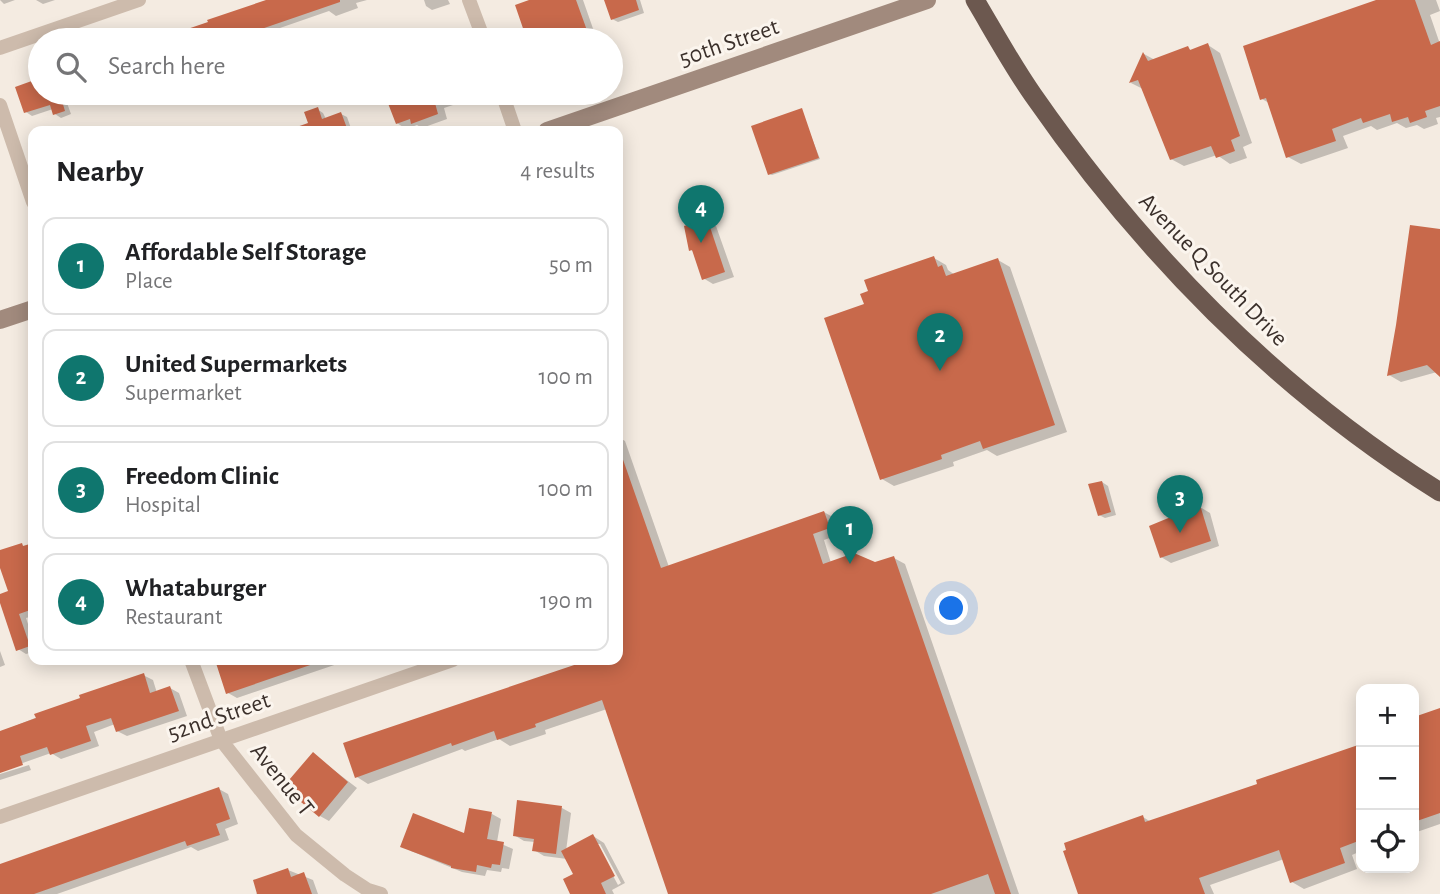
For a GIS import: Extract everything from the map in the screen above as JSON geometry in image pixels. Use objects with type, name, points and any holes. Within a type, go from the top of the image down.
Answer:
[{"type":"highway","name":"Avenue Q South Drive","points":[[975,0],[1039,104],[1121,212],[1173,272],[1284,377],[1359,437],[1440,492]]},
{"type":"main road","name":"50th Street","points":[[623,105],[927,0]]},
{"type":"main road","name":"50th Street","points":[[562,126],[622,105]]},
{"type":"main road","points":[[0,320],[28,311]]},
{"type":"street","points":[[58,28],[139,0]]},
{"type":"street","points":[[469,0],[480,28]]},
{"type":"street","points":[[0,48],[28,38]]},
{"type":"street","points":[[0,105],[28,187]]},
{"type":"street","points":[[506,105],[513,126]]},
{"type":"street","name":"Avenue T","points":[[193,665],[221,740],[296,835],[321,857],[372,893]]},
{"type":"street","name":"52nd Street","points":[[0,817],[438,665]]},
{"type":"building","points":[[266,0],[340,0],[264,28],[190,28],[208,22],[207,20]]},
{"type":"building","points":[[529,0],[576,0],[586,28],[523,28],[515,5]]},
{"type":"building","points":[[604,0],[636,0],[639,10],[611,20]]},
{"type":"building","points":[[1376,0],[1415,0],[1431,45],[1440,41],[1440,106],[1425,111],[1427,117],[1410,123],[1408,117],[1392,122],[1390,114],[1363,123],[1361,118],[1332,129],[1336,141],[1286,158],[1266,98],[1260,100],[1243,46]]},
{"type":"building","points":[[1208,43],[1240,136],[1231,140],[1235,151],[1216,158],[1211,146],[1170,160],[1138,80],[1129,83],[1143,52],[1148,61],[1188,46],[1190,50]]},
{"type":"building","points":[[28,82],[28,105],[50,105],[24,113],[15,87]]},
{"type":"building","points":[[50,105],[63,105],[65,111],[53,115]]},
{"type":"building","points":[[389,105],[436,105],[438,114],[411,124],[410,119],[396,124]]},
{"type":"building","points":[[318,107],[322,119],[341,112],[346,126],[300,126],[308,123],[304,112]]},
{"type":"building","points":[[802,108],[819,158],[768,175],[751,126]]},
{"type":"building","points":[[707,218],[725,272],[702,280],[692,250],[689,251],[684,226]]},
{"type":"building","points":[[1410,225],[1440,229],[1440,377],[1427,365],[1387,376]]},
{"type":"building","points":[[934,256],[938,267],[942,265],[946,276],[998,258],[1055,425],[983,449],[980,441],[941,455],[942,459],[880,480],[824,318],[864,304],[860,294],[868,291],[864,280]]},
{"type":"building","points":[[623,460],[661,568],[824,511],[830,528],[813,534],[823,564],[854,553],[875,562],[894,556],[1011,894],[995,894],[988,874],[931,894],[668,894],[602,700],[497,740],[494,731],[452,746],[451,743],[355,778],[343,743],[574,665],[623,665]]},
{"type":"building","points":[[1102,481],[1111,512],[1098,516],[1088,484]]},
{"type":"building","points":[[1200,505],[1211,541],[1160,558],[1149,526]]},
{"type":"building","points":[[22,543],[23,546],[28,544],[28,611],[19,614],[28,647],[16,651],[0,603],[0,594],[8,591],[0,568],[0,550]]},
{"type":"building","points":[[217,665],[310,665],[226,694]]},
{"type":"building","points":[[144,673],[150,693],[170,686],[179,711],[116,732],[111,718],[86,726],[91,741],[50,755],[47,747],[20,756],[23,765],[0,773],[0,731],[36,718],[34,714],[80,698],[79,695]]},
{"type":"building","points":[[1440,708],[1440,813],[1419,820],[1419,747],[1419,715]]},
{"type":"building","points":[[1356,746],[1356,842],[1340,848],[1345,863],[1290,883],[1279,850],[1199,878],[1205,894],[1078,894],[1063,851],[1066,850],[1064,843],[1143,815],[1145,822],[1257,784],[1256,780]]},
{"type":"building","points":[[313,752],[348,782],[319,817],[283,787]]},
{"type":"building","points":[[219,787],[230,819],[216,824],[220,835],[187,846],[185,841],[34,894],[0,894],[0,864]]},
{"type":"building","points":[[517,800],[562,806],[556,854],[532,851],[534,839],[513,836]]},
{"type":"building","points":[[469,808],[492,812],[487,839],[504,842],[500,865],[492,864],[491,868],[477,865],[476,872],[451,868],[400,847],[413,813],[464,833]]},
{"type":"building","points":[[593,834],[615,876],[601,883],[606,894],[570,894],[563,879],[573,874],[561,851]]},
{"type":"building","points":[[288,868],[291,877],[304,872],[312,894],[257,894],[253,880]]},
{"type":"place","name":"Whataburger","points":[[701,243]]},
{"type":"place","name":"United Supermarkets","points":[[940,371]]},
{"type":"place","name":"Freedom Clinic","points":[[1180,533]]},
{"type":"place","name":"Affordable Self Storage","points":[[850,564]]}]
